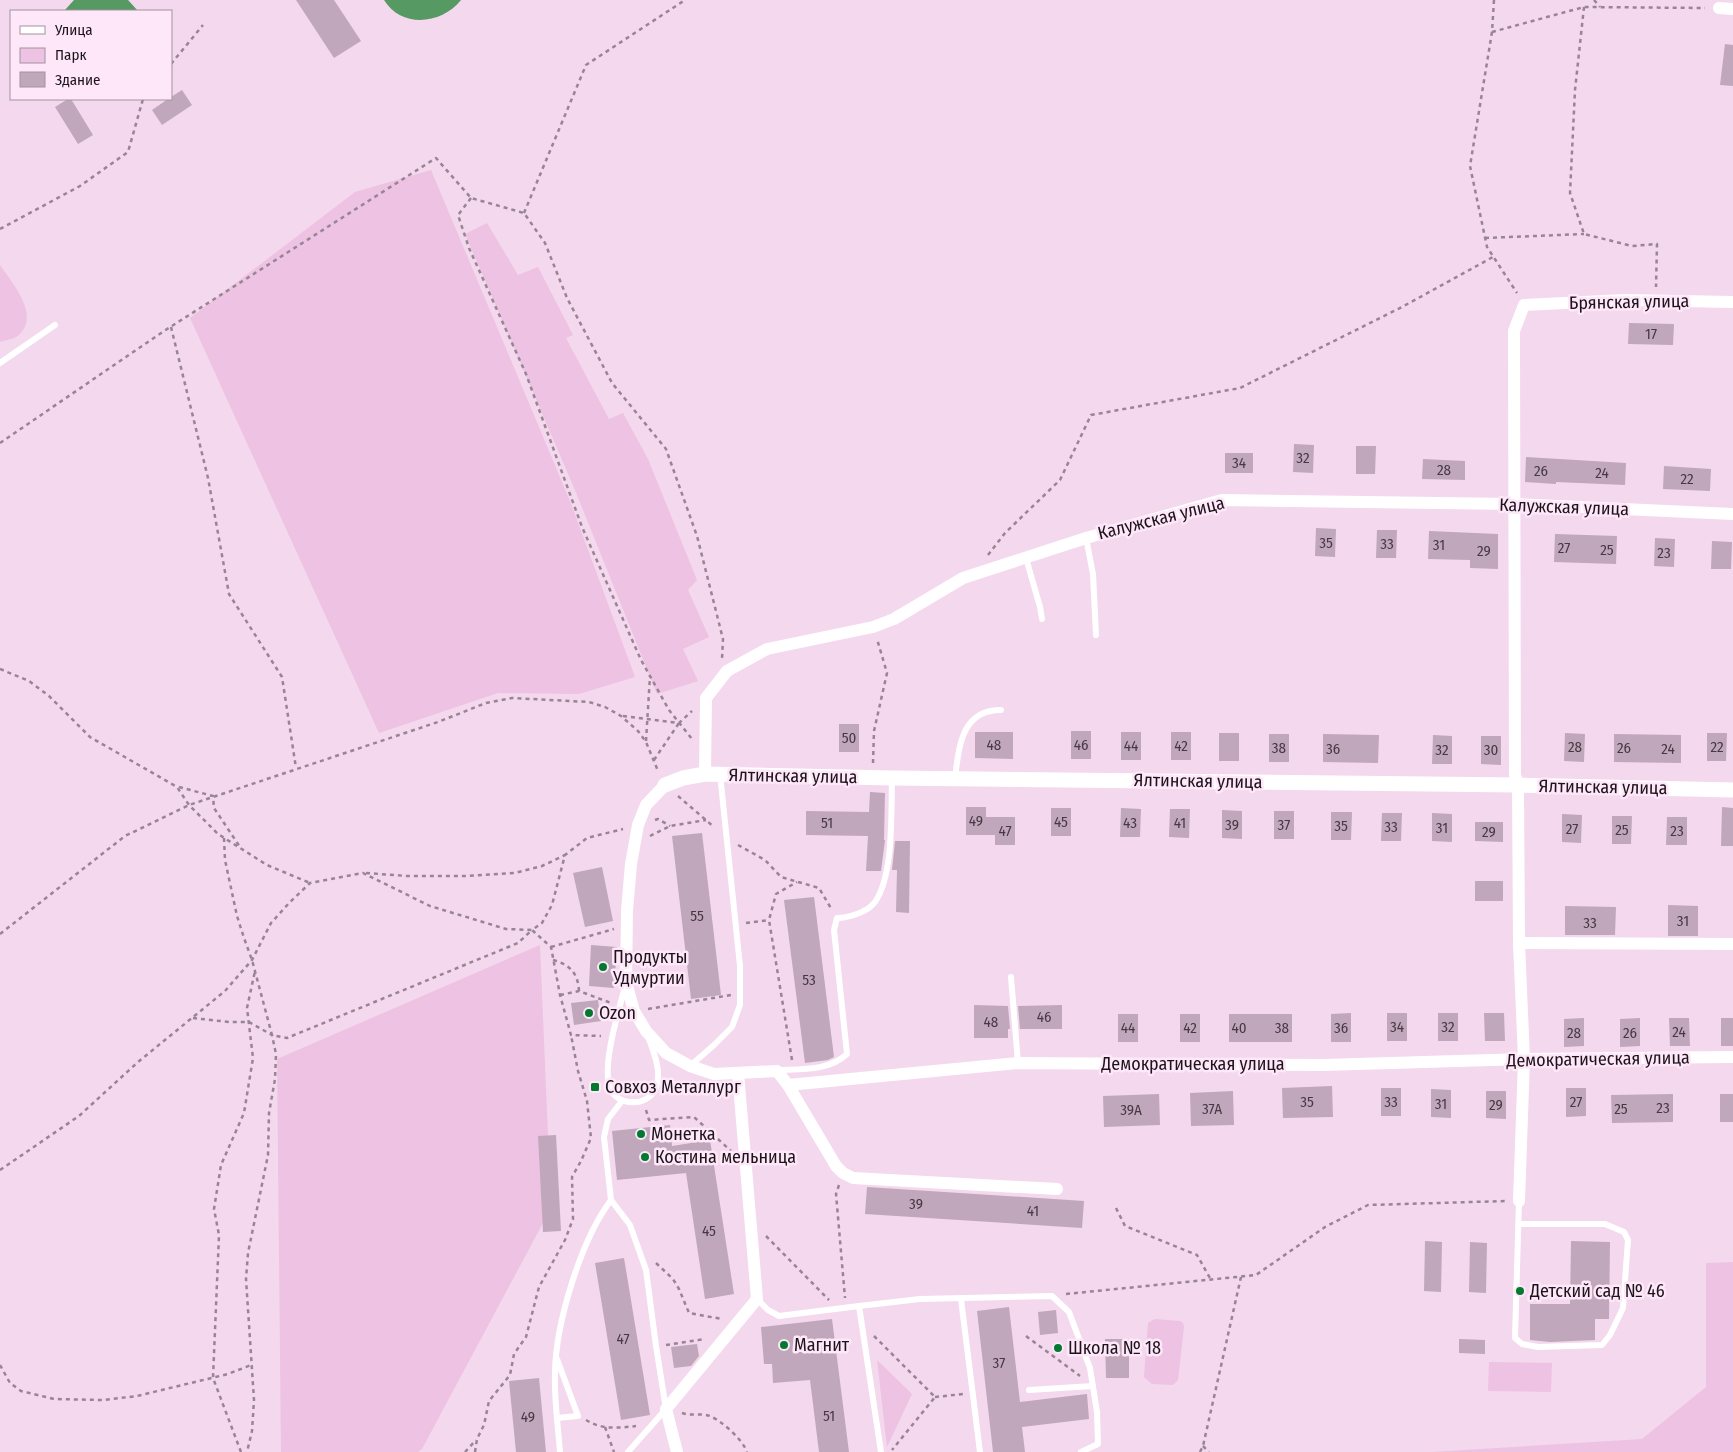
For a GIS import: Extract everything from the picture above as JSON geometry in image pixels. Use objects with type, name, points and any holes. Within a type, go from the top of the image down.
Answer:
[{"type":"street","points":[[1719,8],[1733,9]]},
{"type":"street","name":"Брянская улица","points":[[1524,305],[1625,300],[1733,302]]},
{"type":"street","points":[[1519,1201],[1524,1059],[1519,943],[1518,785],[1515,775],[1514,332],[1524,305]]},
{"type":"street","name":"Калужская улица","points":[[706,698],[727,671],[767,649],[873,628],[894,619],[971,575],[1086,538],[1222,500],[1514,504],[1733,514]]},
{"type":"street","points":[[706,698],[705,756],[712,774]]},
{"type":"street","name":"Ялтинская улица","points":[[665,785],[682,778],[712,774],[892,778],[1518,785],[1733,790]]},
{"type":"street","points":[[665,785],[646,805],[638,825],[631,864],[626,982],[634,1011],[646,1030],[666,1053],[690,1066],[714,1074],[777,1071],[788,1085],[836,1166],[843,1174],[853,1178],[1057,1189]]},
{"type":"street","points":[[1519,943],[1733,944]]},
{"type":"street","name":"Демократическая улица","points":[[788,1085],[1018,1063],[1324,1065],[1524,1059],[1733,1058]]},
{"type":"street","points":[[677,1452],[666,1409],[757,1298],[744,1164],[738,1072]]},
{"type":"lane","points":[[0,362],[55,325]]},
{"type":"lane","points":[[1086,538],[1093,574],[1096,635]]},
{"type":"lane","points":[[1026,558],[1042,619]]},
{"type":"lane","points":[[955,778],[964,730],[977,716],[990,710],[1001,710]]},
{"type":"lane","points":[[690,1066],[732,1027],[740,1006],[740,966],[726,839],[712,774]]},
{"type":"lane","points":[[777,1071],[824,1067],[840,1061],[848,1054],[834,930],[837,918],[849,918],[874,903],[885,879],[889,845],[892,778]]},
{"type":"lane","points":[[1011,977],[1018,1063]]},
{"type":"lane","points":[[626,982],[608,1067],[609,1086],[613,1094],[622,1101],[632,1103],[643,1100],[651,1096],[656,1087],[658,1073],[655,1056],[646,1030]]},
{"type":"lane","points":[[622,1101],[608,1119],[604,1137],[611,1200],[630,1225],[646,1270],[666,1409],[628,1452]]},
{"type":"lane","points":[[560,1452],[555,1384],[556,1356],[565,1309],[578,1266],[603,1210],[611,1200]]},
{"type":"lane","points":[[1518,1224],[1605,1224],[1624,1232],[1628,1240],[1623,1308],[1610,1336],[1602,1345],[1538,1347],[1522,1344],[1515,1338],[1518,1224],[1519,1201]]},
{"type":"lane","points":[[757,1298],[768,1310],[779,1316],[920,1299],[1052,1296],[1069,1312],[1090,1368],[1098,1412],[1098,1444],[1081,1452]]},
{"type":"lane","points":[[961,1299],[980,1452]]},
{"type":"lane","points":[[859,1306],[881,1452]]},
{"type":"lane","points":[[556,1356],[578,1416],[557,1418]]},
{"type":"lane","points":[[1029,1390],[1093,1386]]},
{"type":"path","points":[[524,213],[586,65],[685,0]]},
{"type":"path","points":[[1494,0],[1492,32],[1470,166],[1487,247],[1524,305]]},
{"type":"path","points":[[1594,0],[1600,7]]},
{"type":"path","points":[[1492,32],[1584,7],[1719,8]]},
{"type":"path","points":[[1584,7],[1574,90],[1570,193],[1584,234]]},
{"type":"path","points":[[172,63],[203,25]]},
{"type":"path","points":[[0,229],[80,186],[128,152],[143,100]]},
{"type":"path","points":[[0,443],[171,327],[436,158],[471,198],[524,213],[545,244],[567,298],[612,383],[666,449],[697,536],[723,639],[720,680]]},
{"type":"path","points":[[471,198],[458,215],[469,248],[526,374],[582,527],[650,676],[669,710],[705,756]]},
{"type":"path","points":[[1485,238],[1584,234],[1632,246],[1657,244],[1656,300]]},
{"type":"path","points":[[971,575],[1005,533],[1060,480],[1091,415],[1240,388],[1402,308],[1493,257]]},
{"type":"path","points":[[171,327],[208,478],[229,594],[282,676],[296,768]]},
{"type":"path","points":[[873,628],[887,673],[874,731],[873,777]]},
{"type":"path","points":[[0,669],[29,680],[90,737],[177,787],[213,796]]},
{"type":"path","points":[[646,742],[650,676]]},
{"type":"path","points":[[0,934],[124,836],[188,805],[438,722],[486,704],[512,698],[589,702],[606,707],[621,716],[638,731],[646,742],[665,785],[707,820],[726,839],[765,860],[782,877],[819,888],[837,918]]},
{"type":"path","points":[[654,760],[680,723],[706,698]]},
{"type":"path","points":[[621,716],[680,723]]},
{"type":"path","points":[[177,787],[188,805],[218,834],[267,866],[310,883],[363,873],[407,876],[465,876],[515,873],[542,866],[565,855],[588,838],[638,825]]},
{"type":"path","points":[[213,796],[214,808],[241,849]]},
{"type":"path","points":[[635,844],[670,826],[707,820]]},
{"type":"path","points":[[224,838],[225,860],[237,916],[255,970],[276,1054],[268,1155],[249,1244],[246,1280],[253,1408],[252,1431],[247,1452]]},
{"type":"path","points":[[193,1018],[249,1022],[272,1035],[287,1038],[518,943],[542,923],[552,905],[565,855]]},
{"type":"path","points":[[363,873],[430,906],[506,929],[532,930],[550,947],[578,1071],[587,1101],[591,1138],[572,1177],[573,1219],[565,1240],[539,1287],[526,1337],[514,1354],[510,1376],[489,1401],[484,1425],[477,1439],[465,1452]]},
{"type":"path","points":[[794,1069],[769,920],[776,894],[797,882]]},
{"type":"path","points":[[0,1170],[79,1116],[138,1062],[225,992],[252,960],[271,923],[310,883]]},
{"type":"path","points":[[736,925],[769,920]]},
{"type":"path","points":[[550,947],[627,925]]},
{"type":"path","points":[[553,960],[564,963],[573,972],[579,980],[579,991]]},
{"type":"path","points":[[241,1452],[213,1378],[219,1235],[214,1209],[221,1165],[244,1113],[253,1058],[247,1008],[255,970]]},
{"type":"path","points":[[560,995],[579,991],[620,1006]]},
{"type":"path","points":[[634,1011],[740,994]]},
{"type":"path","points":[[571,1035],[613,1037]]},
{"type":"path","points":[[643,1100],[649,1120],[694,1117],[744,1164]]},
{"type":"path","points":[[843,1174],[836,1194],[846,1307]]},
{"type":"path","points":[[1052,1296],[1256,1275],[1325,1227],[1368,1205],[1519,1201]]},
{"type":"path","points":[[1116,1208],[1125,1226],[1197,1254],[1211,1280]]},
{"type":"path","points":[[750,1219],[838,1308]]},
{"type":"path","points":[[640,1254],[650,1258],[672,1279],[680,1289],[689,1313],[738,1322]]},
{"type":"path","points":[[1200,1452],[1203,1446],[1240,1277]]},
{"type":"path","points":[[862,1323],[935,1397]]},
{"type":"path","points":[[656,1346],[726,1336]]},
{"type":"path","points":[[1026,1336],[1093,1386]]},
{"type":"path","points":[[0,1365],[10,1383],[21,1391],[54,1399],[104,1400],[137,1396],[213,1378],[251,1365]]},
{"type":"path","points":[[890,1452],[935,1397],[973,1393]]},
{"type":"path","points":[[666,1409],[685,1414],[709,1416],[731,1432],[742,1443],[747,1452]]},
{"type":"path","points":[[578,1416],[593,1424],[614,1429],[654,1423]]},
{"type":"path","points":[[605,1427],[614,1452]]},
{"type":"path","points":[[475,1452],[477,1439]]},
{"type":"path","points":[[1203,1446],[1209,1452]]},
{"type":"green space","points":[[431,170],[570,501],[635,677],[579,694],[498,693],[379,733],[190,318],[355,192]]},
{"type":"green space","points":[[487,223],[518,275],[538,267],[573,335],[566,338],[609,419],[623,413],[648,459],[697,580],[688,590],[709,637],[683,649],[698,681],[657,694],[575,490],[465,234]]},
{"type":"green space","points":[[0,265],[22,299],[27,318],[25,327],[19,335],[0,342]]},
{"type":"green space","points":[[540,945],[551,1208],[422,1449],[418,1452],[281,1452],[277,1059]]},
{"type":"green space","points":[[1733,1262],[1733,1452],[1432,1452],[1642,1439],[1706,1387],[1706,1263]]},
{"type":"green space","points":[[1155,1319],[1180,1321],[1183,1323],[1178,1380],[1173,1385],[1152,1384],[1144,1377],[1148,1323]]},
{"type":"green space","points":[[877,1360],[912,1394],[887,1447]]},
{"type":"green space","points":[[1489,1362],[1552,1363],[1551,1392],[1488,1391]]},
{"type":"shaded area","points":[[74,0],[128,0],[137,10],[65,10]]},
{"type":"shaded area","points":[[384,0],[461,0],[443,14],[422,20],[401,16]]},
{"type":"building","points":[[296,0],[334,0],[361,41],[334,58]]},
{"type":"building","points":[[1725,44],[1733,45],[1733,86],[1720,85]]},
{"type":"building","points":[[182,90],[192,105],[162,125],[152,110],[167,100],[172,100],[172,96]]},
{"type":"building","points":[[66,100],[72,100],[93,135],[78,144],[55,107]]},
{"type":"building","points":[[1629,323],[1674,324],[1673,345],[1628,344]]},
{"type":"building","points":[[1294,444],[1314,445],[1313,473],[1293,472]]},
{"type":"building","points":[[1356,446],[1376,446],[1375,474],[1356,474]]},
{"type":"building","points":[[1225,453],[1253,453],[1253,473],[1225,473]]},
{"type":"building","points":[[1526,457],[1626,463],[1625,485],[1525,482]]},
{"type":"building","points":[[1423,459],[1465,461],[1465,480],[1422,479]]},
{"type":"building","points":[[1664,466],[1711,469],[1710,491],[1663,489]]},
{"type":"building","points":[[1316,528],[1336,529],[1335,557],[1315,556]]},
{"type":"building","points":[[1377,530],[1397,530],[1396,558],[1376,558]]},
{"type":"building","points":[[1429,531],[1498,534],[1498,569],[1470,568],[1470,560],[1428,559]]},
{"type":"building","points":[[1555,534],[1617,536],[1616,564],[1554,562]]},
{"type":"building","points":[[1655,538],[1675,539],[1674,567],[1654,566]]},
{"type":"building","points":[[1712,541],[1732,542],[1731,569],[1711,569]]},
{"type":"building","points":[[839,724],[859,724],[859,752],[839,752]]},
{"type":"building","points":[[1071,731],[1091,731],[1091,759],[1071,759]]},
{"type":"building","points":[[975,732],[1013,732],[1013,759],[975,758]]},
{"type":"building","points":[[1121,732],[1141,732],[1141,760],[1121,760]]},
{"type":"building","points":[[1171,732],[1191,732],[1191,760],[1171,760]]},
{"type":"building","points":[[1219,733],[1239,733],[1239,761],[1219,761]]},
{"type":"building","points":[[1565,733],[1585,734],[1584,762],[1564,761]]},
{"type":"building","points":[[1707,733],[1727,733],[1726,761],[1707,761]]},
{"type":"building","points":[[1269,734],[1289,734],[1289,762],[1269,762]]},
{"type":"building","points":[[1323,734],[1379,735],[1378,763],[1323,762]]},
{"type":"building","points":[[1614,734],[1681,735],[1681,763],[1614,762]]},
{"type":"building","points":[[1433,735],[1452,736],[1452,764],[1432,764]]},
{"type":"building","points":[[1481,736],[1501,736],[1501,765],[1481,764]]},
{"type":"building","points":[[870,792],[885,793],[885,840],[881,871],[866,871],[868,836],[806,835],[806,811],[869,812]]},
{"type":"building","points":[[966,807],[986,807],[986,817],[1015,817],[1015,845],[995,845],[995,835],[966,835]]},
{"type":"building","points":[[1722,807],[1733,808],[1733,846],[1721,846]]},
{"type":"building","points":[[1051,808],[1071,808],[1071,836],[1051,836]]},
{"type":"building","points":[[1121,808],[1141,809],[1140,837],[1120,837]]},
{"type":"building","points":[[1170,809],[1190,809],[1189,838],[1169,837]]},
{"type":"building","points":[[1222,810],[1242,811],[1242,839],[1222,838]]},
{"type":"building","points":[[1274,811],[1294,811],[1294,839],[1274,839]]},
{"type":"building","points":[[1331,812],[1352,812],[1351,840],[1331,840]]},
{"type":"building","points":[[1382,813],[1402,813],[1401,841],[1381,841]]},
{"type":"building","points":[[1432,813],[1452,814],[1452,842],[1432,841]]},
{"type":"building","points":[[1562,814],[1582,815],[1581,843],[1562,842]]},
{"type":"building","points":[[1612,816],[1632,816],[1631,844],[1612,844]]},
{"type":"building","points":[[1667,817],[1687,817],[1687,845],[1666,845]]},
{"type":"building","points":[[1475,822],[1503,822],[1503,842],[1475,841]]},
{"type":"building","points":[[702,833],[721,995],[691,999],[672,836]]},
{"type":"building","points":[[895,841],[910,841],[909,913],[896,912],[897,870],[892,870]]},
{"type":"building","points":[[602,867],[613,921],[585,927],[573,873]]},
{"type":"building","points":[[1475,881],[1503,881],[1503,901],[1475,901]]},
{"type":"building","points":[[814,897],[834,1057],[828,1060],[805,1063],[784,900]]},
{"type":"building","points":[[1668,905],[1698,906],[1698,936],[1668,936]]},
{"type":"building","points":[[1565,906],[1616,907],[1615,935],[1565,935]]},
{"type":"building","name":"Продукты Удмуртии","points":[[591,945],[617,947],[614,988],[589,986]]},
{"type":"building","points":[[598,1000],[601,1021],[574,1025],[571,1003]]},
{"type":"building","points":[[974,1005],[1008,1006],[1010,1029],[1008,1029],[1008,1038],[974,1038]]},
{"type":"building","points":[[1062,1005],[1062,1029],[1020,1029],[1018,1006]]},
{"type":"building","points":[[1351,1013],[1351,1042],[1331,1042],[1331,1014]]},
{"type":"building","points":[[1387,1013],[1407,1013],[1407,1041],[1387,1041]]},
{"type":"building","points":[[1438,1013],[1458,1013],[1458,1041],[1438,1041]]},
{"type":"building","points":[[1484,1013],[1504,1013],[1505,1041],[1485,1041]]},
{"type":"building","points":[[1118,1014],[1138,1014],[1138,1042],[1118,1042]]},
{"type":"building","points":[[1180,1014],[1200,1014],[1200,1042],[1180,1042]]},
{"type":"building","points":[[1229,1014],[1292,1014],[1292,1042],[1229,1042]]},
{"type":"building","points":[[1584,1018],[1584,1046],[1564,1047],[1564,1019]]},
{"type":"building","points":[[1640,1018],[1640,1046],[1620,1047],[1620,1019]]},
{"type":"building","points":[[1669,1018],[1689,1018],[1690,1046],[1670,1046]]},
{"type":"building","points":[[1721,1018],[1733,1018],[1733,1046],[1721,1046]]},
{"type":"building","points":[[1332,1086],[1333,1117],[1283,1118],[1282,1088]]},
{"type":"building","points":[[1381,1088],[1401,1088],[1401,1116],[1381,1116]]},
{"type":"building","points":[[1566,1088],[1586,1088],[1586,1116],[1566,1117]]},
{"type":"building","points":[[1431,1089],[1451,1090],[1451,1118],[1431,1117]]},
{"type":"building","points":[[1233,1091],[1234,1125],[1191,1126],[1190,1093]]},
{"type":"building","points":[[1486,1091],[1506,1091],[1506,1119],[1486,1118]]},
{"type":"building","points":[[1159,1094],[1160,1125],[1104,1127],[1103,1096]]},
{"type":"building","points":[[1673,1094],[1673,1122],[1612,1123],[1611,1095]]},
{"type":"building","points":[[1720,1094],[1733,1094],[1733,1122],[1720,1122]]},
{"type":"building","points":[[670,1125],[672,1146],[710,1140],[734,1294],[705,1299],[686,1173],[617,1180],[612,1131]]},
{"type":"building","points":[[556,1135],[561,1231],[543,1232],[538,1136]]},
{"type":"building","points":[[867,1187],[1084,1201],[1082,1228],[865,1214]]},
{"type":"building","points":[[1425,1241],[1442,1242],[1441,1292],[1424,1291]]},
{"type":"building","points":[[1571,1241],[1610,1242],[1609,1319],[1595,1319],[1595,1340],[1550,1342],[1530,1340],[1530,1304],[1570,1304]]},
{"type":"building","points":[[1470,1242],[1487,1243],[1486,1293],[1469,1292]]},
{"type":"building","points":[[624,1258],[650,1415],[621,1420],[595,1263]]},
{"type":"building","points":[[1009,1307],[1020,1402],[1087,1394],[1089,1419],[1022,1427],[1025,1452],[993,1452],[977,1311]]},
{"type":"building","points":[[1056,1310],[1058,1333],[1040,1335],[1038,1312]]},
{"type":"building","points":[[832,1319],[849,1452],[819,1452],[810,1380],[773,1383],[772,1364],[764,1364],[761,1327]]},
{"type":"building","points":[[1105,1339],[1129,1339],[1129,1378],[1106,1378]]},
{"type":"building","points":[[1459,1339],[1485,1340],[1485,1354],[1459,1353]]},
{"type":"building","points":[[697,1344],[699,1356],[691,1366],[674,1368],[671,1347]]},
{"type":"building","points":[[539,1378],[546,1452],[516,1452],[509,1381]]},
{"type":"place","name":"Продукты Удмуртии","points":[[603,967]]},
{"type":"place","name":"Ozon","points":[[589,1013]]},
{"type":"place","name":"Совхоз Металлург","points":[[595,1087]]},
{"type":"place","name":"Монетка","points":[[641,1134]]},
{"type":"place","name":"Костина мельница","points":[[645,1157]]},
{"type":"place","name":"Детский сад № 46","points":[[1520,1291]]},
{"type":"place","name":"Магнит","points":[[784,1345]]},
{"type":"place","name":"Школа № 18","points":[[1058,1348]]}]
